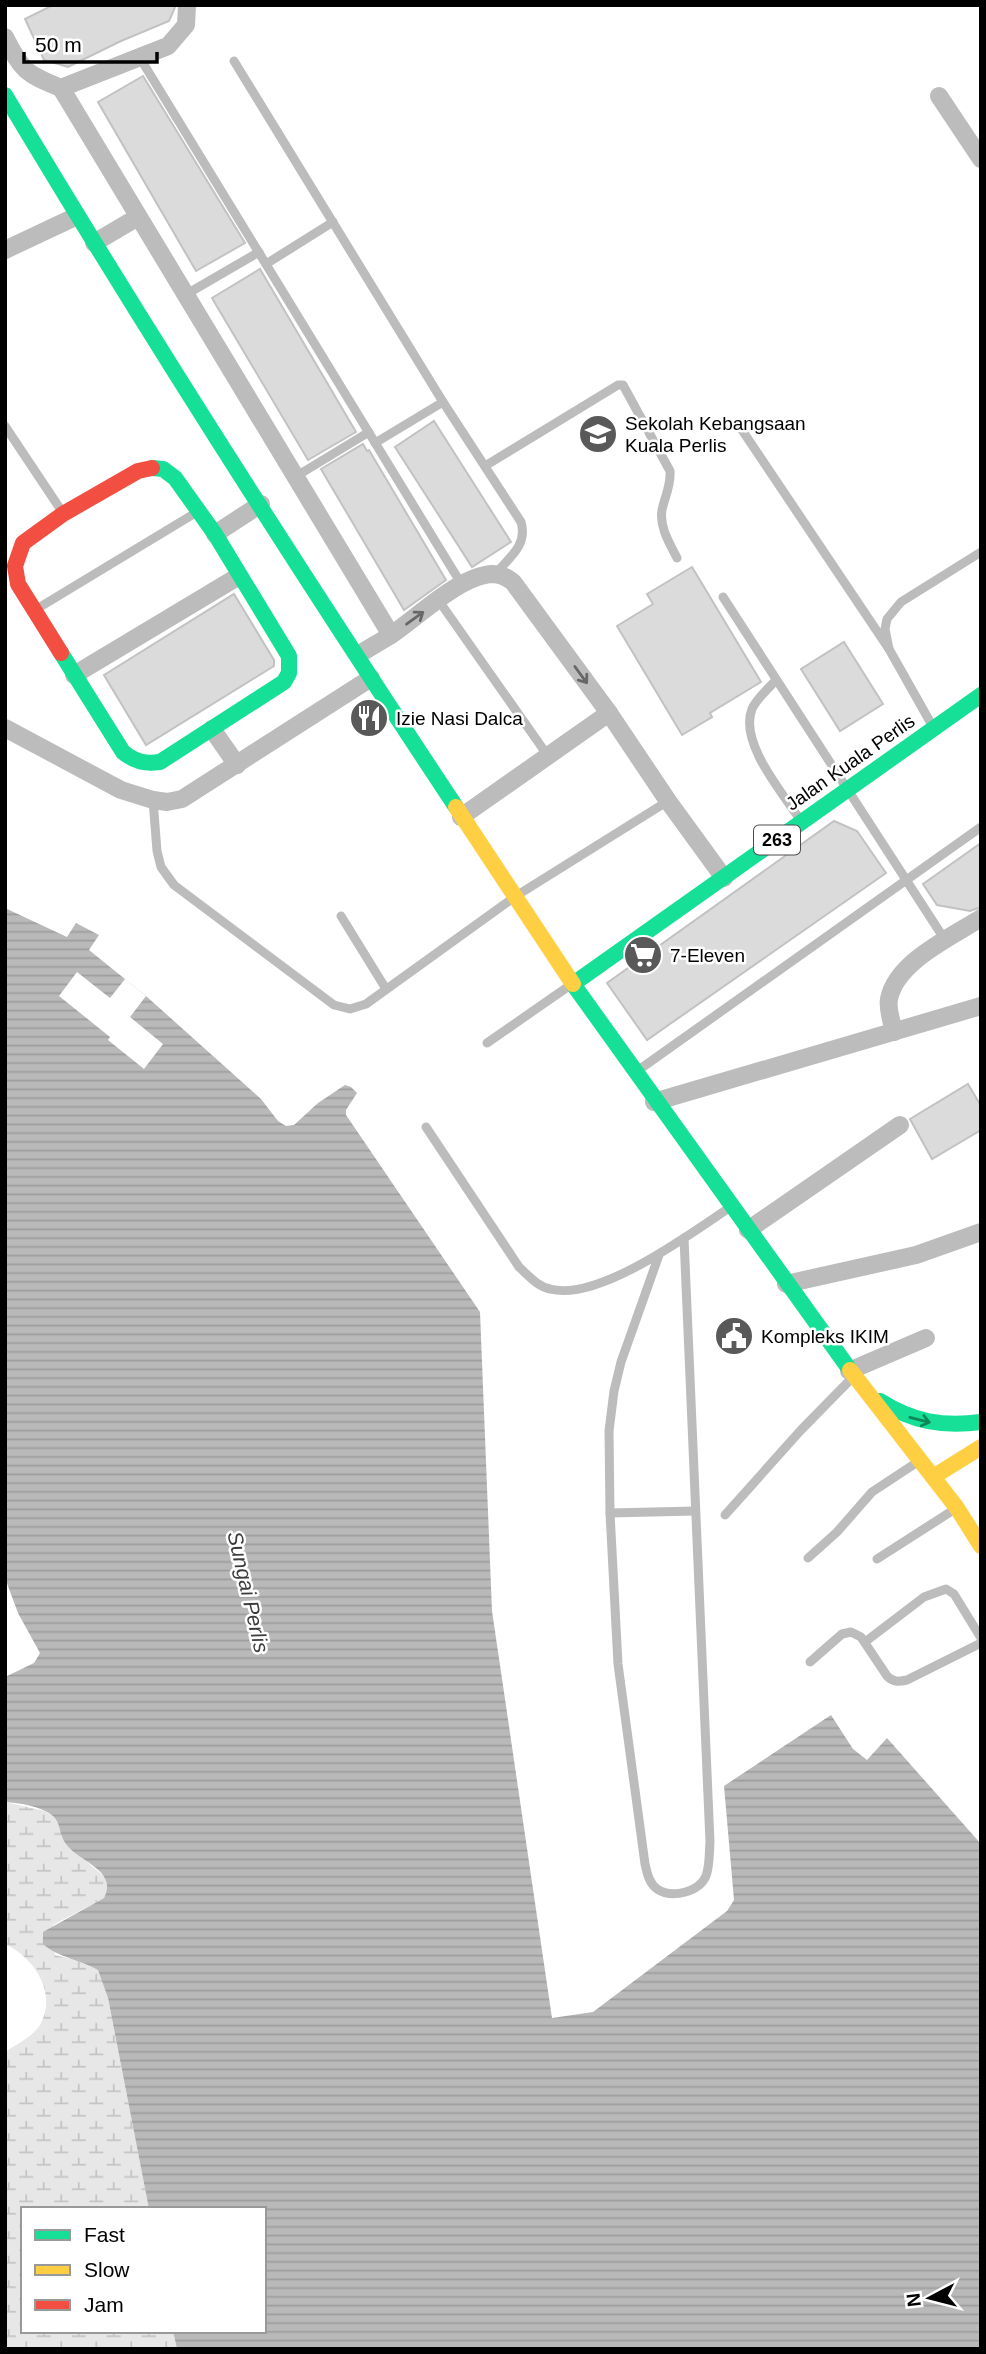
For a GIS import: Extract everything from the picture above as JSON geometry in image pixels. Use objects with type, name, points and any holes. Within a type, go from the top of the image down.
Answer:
[{"type":"main road","points":[[5,95],[77,216],[371,678],[573,984],[654,1102],[786,1284],[957,1508],[981,1546]]},
{"type":"main road","points":[[163,469],[175,478],[199,511],[289,656],[291,666],[284,682],[212,729],[160,762],[140,764],[123,752],[34,611],[19,584],[11,556],[23,543],[64,514],[138,471],[163,469]]},
{"type":"main road","name":"Jalan Kuala Perlis","points":[[573,984],[981,695]]},
{"type":"main road","points":[[866,1391],[899,1414],[914,1420],[949,1424],[981,1422]]},
{"type":"main road","points":[[926,1467],[981,1432]]},
{"type":"main road","points":[[926,1467],[981,1447]]},
{"type":"street","points":[[61,88],[168,46],[186,25],[187,5]]},
{"type":"street","points":[[5,37],[22,68],[32,76],[61,88],[391,635]]},
{"type":"street","points":[[939,96],[981,159]]},
{"type":"street","points":[[5,250],[77,216]]},
{"type":"street","points":[[94,243],[138,217]]},
{"type":"street","points":[[215,534],[261,504]]},
{"type":"street","points":[[74,675],[239,576]]},
{"type":"street","points":[[358,655],[462,585],[485,576],[505,576],[513,582],[609,713],[668,802],[724,878]]},
{"type":"street","points":[[5,728],[121,790],[167,802],[182,799],[371,678]]},
{"type":"street","points":[[461,817],[609,713]]},
{"type":"street","points":[[212,729],[237,765]]},
{"type":"street","points":[[894,1032],[888,1001],[899,976],[907,967],[945,940],[981,918]]},
{"type":"street","points":[[654,1102],[981,1006]]},
{"type":"street","points":[[748,1230],[900,1125]]},
{"type":"street","points":[[786,1284],[916,1255],[981,1232]]},
{"type":"street","points":[[852,1373],[926,1338]]},
{"type":"lane","points":[[140,58],[462,585]]},
{"type":"lane","points":[[234,61],[443,402],[521,522],[522,544],[495,574]]},
{"type":"lane","points":[[266,264],[333,222]]},
{"type":"lane","points":[[185,295],[259,252]]},
{"type":"lane","points":[[485,466],[618,385],[623,385],[670,471],[671,484],[662,510],[662,521],[677,558]]},
{"type":"lane","points":[[375,443],[443,402]]},
{"type":"lane","points":[[5,426],[64,514]]},
{"type":"lane","points":[[740,427],[889,649],[934,728]]},
{"type":"lane","points":[[295,477],[369,432]]},
{"type":"lane","points":[[34,611],[199,511]]},
{"type":"lane","points":[[889,649],[885,629],[893,609],[981,552]]},
{"type":"lane","points":[[723,597],[945,940]]},
{"type":"lane","points":[[439,601],[548,756]]},
{"type":"lane","points":[[776,680],[752,706],[748,721],[749,732],[767,769],[802,822]]},
{"type":"lane","points":[[153,800],[154,836],[161,867],[174,885],[334,1005],[349,1009],[359,1008],[516,897],[668,802]]},
{"type":"lane","points":[[635,1072],[981,827]]},
{"type":"lane","points":[[341,916],[386,989]]},
{"type":"lane","points":[[487,1043],[573,984]]},
{"type":"lane","points":[[426,1127],[519,1268],[537,1284],[550,1290],[583,1289],[659,1255],[732,1206]]},
{"type":"lane","points":[[659,1255],[621,1362],[609,1431],[610,1513],[618,1664],[645,1864],[652,1883],[657,1889],[666,1892],[692,1891],[706,1876],[709,1863],[684,1238]]},
{"type":"lane","points":[[725,1515],[852,1373]]},
{"type":"lane","points":[[808,1558],[837,1532],[872,1492],[926,1467]]},
{"type":"lane","points":[[877,1559],[957,1508]]},
{"type":"lane","points":[[610,1513],[695,1511]]},
{"type":"lane","points":[[810,1662],[842,1634],[856,1633],[887,1676],[892,1681],[899,1682],[981,1640],[954,1594],[946,1589],[924,1597],[865,1642]]},
{"type":"green space","points":[[5,1802],[45,1811],[54,1817],[72,1849],[107,1879],[109,1889],[104,1898],[53,1925],[55,1955],[98,1969],[108,1998],[149,2207],[21,2207],[21,2333],[173,2333],[177,2349],[5,2349],[5,2052],[37,2029],[45,2013],[46,2001],[44,1989],[34,1967],[16,1950],[5,1944]]},
{"type":"water","name":"Sungai Perlis","points":[[5,908],[67,937],[76,923],[99,935],[89,950],[146,996],[261,1099],[278,1121],[286,1126],[294,1125],[318,1103],[345,1085],[351,1087],[357,1093],[346,1110],[346,1115],[480,1312],[492,1611],[552,2018],[593,2012],[727,1911],[734,1900],[724,1786],[831,1715],[853,1749],[867,1760],[887,1738],[981,1844],[981,2349],[177,2349],[173,2333],[266,2333],[266,2207],[149,2207],[108,1998],[98,1970],[43,1944],[43,1932],[104,1898],[106,1880],[64,1841],[53,1816],[36,1807],[5,1802],[5,1677],[34,1663],[40,1653],[18,1613],[5,1578]]},
{"type":"pier","points":[[77,972],[110,998],[125,979],[146,996],[130,1017],[163,1044],[144,1069],[108,1040],[110,1037],[59,996]]},
{"type":"building","points":[[53,5],[176,5],[169,21],[68,67],[44,60],[25,19]]},
{"type":"building","points":[[143,76],[245,243],[196,271],[98,102]]},
{"type":"building","points":[[260,269],[356,432],[308,460],[212,298]]},
{"type":"building","points":[[434,421],[511,542],[472,567],[395,447]]},
{"type":"building","points":[[363,444],[446,580],[404,610],[321,469]]},
{"type":"building","points":[[692,567],[761,682],[710,713],[712,717],[682,735],[617,626],[653,604],[647,594]]},
{"type":"building","points":[[234,594],[274,660],[274,666],[146,745],[104,675]]},
{"type":"building","points":[[844,642],[883,704],[840,731],[801,669]]},
{"type":"building","points":[[834,821],[857,831],[886,873],[647,1040],[607,983]]},
{"type":"building","points":[[981,843],[981,907],[970,911],[937,905],[923,884]]},
{"type":"building","points":[[968,1084],[981,1106],[981,1130],[932,1159],[910,1119]]},
{"type":"traffic: fast","points":[[5,95],[226,454],[456,807]]},
{"type":"traffic: fast","points":[[61,653],[123,752],[145,762],[160,762],[284,682],[289,673],[289,656],[215,534],[175,478],[163,469],[152,468]]},
{"type":"traffic: fast","points":[[850,1370],[573,984],[981,695]]},
{"type":"traffic: fast","points":[[880,1401],[904,1414],[929,1421],[954,1424],[981,1422]]},
{"type":"traffic: slow","points":[[456,807],[573,984]]},
{"type":"traffic: slow","points":[[850,1370],[933,1477],[981,1447]]},
{"type":"traffic: slow","points":[[933,1477],[981,1546]]},
{"type":"traffic: jam","points":[[61,653],[18,584],[15,566],[23,543],[63,514],[138,471],[152,468]]},
{"type":"place","name":"Sekolah Kebangsaan Kuala Perlis","points":[[598,434]]},
{"type":"place","name":"Izie Nasi Dalca","points":[[369,718]]},
{"type":"place","name":"7-Eleven","points":[[643,955]]},
{"type":"place","name":"Kompleks IKIM","points":[[734,1336]]}]
